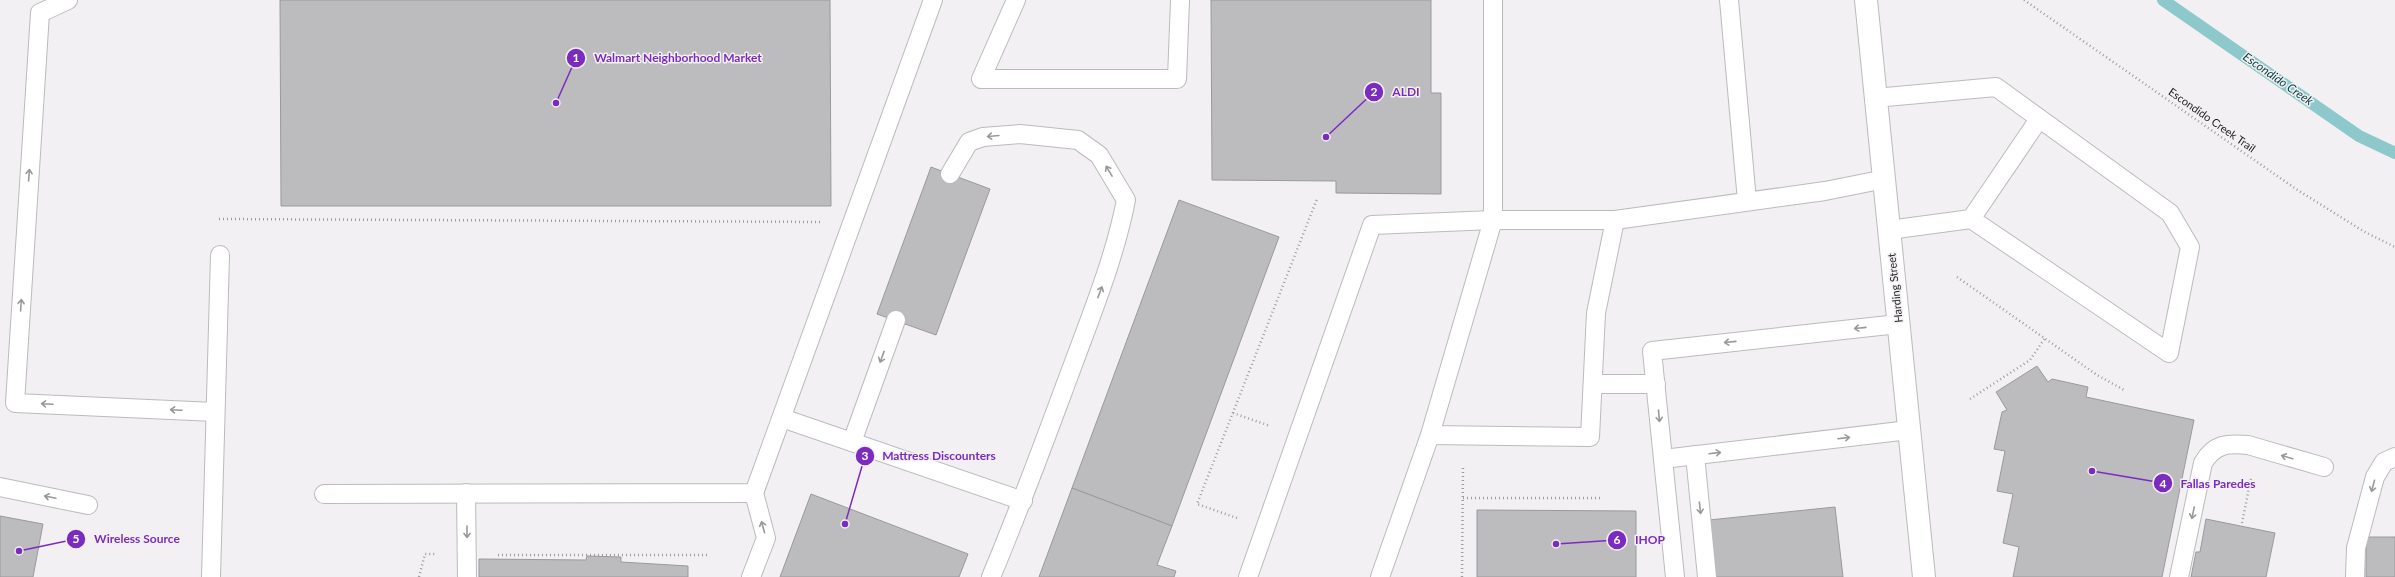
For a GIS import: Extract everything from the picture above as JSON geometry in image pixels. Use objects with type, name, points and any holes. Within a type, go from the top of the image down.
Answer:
[{"type":"street","name":"Harding Street","points":[[1866,0],[1924,577]]},
{"type":"lane","points":[[68,0],[40,13],[15,403],[215,412]]},
{"type":"lane","points":[[751,577],[766,538],[754,494],[854,222],[933,0]]},
{"type":"lane","points":[[1016,0],[982,79],[1177,79],[1180,0]]},
{"type":"lane","points":[[1380,577],[1430,435],[1493,220],[1493,0]]},
{"type":"lane","points":[[1729,0],[1747,201]]},
{"type":"lane","points":[[1875,98],[1996,88],[2170,213],[2190,247],[2169,353],[1970,219],[1889,230]]},
{"type":"lane","points":[[1970,219],[2039,119]]},
{"type":"lane","points":[[950,174],[969,142],[983,137],[1020,134],[1078,140],[1099,155],[1126,200],[1120,231],[1086,329],[1023,500],[991,577]]},
{"type":"lane","points":[[1248,577],[1372,225],[1493,220],[1615,220],[1826,190],[1885,179]]},
{"type":"lane","points":[[1430,435],[1590,437],[1596,313],[1615,220]]},
{"type":"lane","points":[[211,577],[220,255]]},
{"type":"lane","points":[[852,442],[896,320]]},
{"type":"lane","points":[[1675,577],[1652,351],[1898,324]]},
{"type":"lane","points":[[1592,384],[1656,384]]},
{"type":"lane","points":[[782,418],[1023,500]]},
{"type":"lane","points":[[1663,459],[1909,430]]},
{"type":"lane","points":[[2179,577],[2203,463],[2210,452],[2221,446],[2235,444],[2256,448],[2324,467]]},
{"type":"lane","points":[[1694,455],[1707,577]]},
{"type":"lane","points":[[2355,577],[2356,548],[2375,477],[2384,462],[2395,456]]},
{"type":"lane","points":[[0,487],[88,505]]},
{"type":"lane","points":[[466,493],[467,577]]},
{"type":"lane","points":[[324,494],[754,494]]},
{"type":"path","name":"Escondido Creek Trail","points":[[2024,0],[2296,189],[2363,231],[2395,247]]},
{"type":"path","points":[[1265,529],[1197,504],[1317,199]]},
{"type":"path","points":[[220,219],[854,222]]},
{"type":"path","points":[[1957,277],[2097,375],[2124,390]]},
{"type":"path","points":[[1970,399],[2030,360],[2045,338]]},
{"type":"path","points":[[1233,413],[1298,436]]},
{"type":"path","points":[[1462,577],[1463,436]]},
{"type":"path","points":[[2242,523],[2256,448]]},
{"type":"path","points":[[1463,498],[1602,498]]},
{"type":"path","points":[[419,577],[426,554],[440,554]]},
{"type":"path","points":[[495,555],[710,555]]},
{"type":"building","points":[[280,0],[830,0],[831,206],[281,206]]},
{"type":"building","points":[[1211,0],[1431,0],[1431,93],[1441,93],[1441,194],[1336,193],[1336,181],[1212,180]]},
{"type":"building","points":[[931,167],[990,189],[936,335],[877,314]]},
{"type":"building","points":[[1179,200],[1279,237],[1172,526],[1072,488]]},
{"type":"building","points":[[2037,366],[2048,382],[2052,379],[2088,387],[2086,397],[2194,420],[2162,577],[2013,577],[2019,547],[2003,543],[2013,494],[1997,491],[2005,451],[1994,449],[2002,412],[2007,410],[1996,392]]},
{"type":"building","points":[[1072,488],[1172,526],[1157,565],[1176,571],[1174,577],[1039,577]]},
{"type":"building","points":[[811,494],[968,554],[959,577],[780,577]]},
{"type":"building","points":[[1835,507],[1843,577],[1715,577],[1709,520]]},
{"type":"building","points":[[1477,510],[1636,511],[1636,577],[1477,577]]},
{"type":"building","points":[[0,516],[43,524],[33,577],[0,577]]},
{"type":"building","points":[[2206,519],[2275,533],[2266,577],[2191,577],[2196,552],[2200,552]]},
{"type":"building","points":[[2366,537],[2395,537],[2395,577],[2366,577]]},
{"type":"building","points":[[587,556],[621,557],[621,562],[688,566],[688,577],[479,577],[479,559],[586,560]]},
{"type":"waterway","name":"Escondido Creek","points":[[2163,0],[2359,136],[2395,153]]},
{"type":"place","name":"Walmart Neighborhood Market","points":[[556,103]]},
{"type":"place","name":"ALDI","points":[[1326,137]]},
{"type":"place","name":"Fallas Paredes","points":[[2092,471]]},
{"type":"place","name":"Mattress Discounters","points":[[845,524]]},
{"type":"place","name":"IHOP","points":[[1556,544]]},
{"type":"place","name":"Wireless Source","points":[[19,551]]}]
